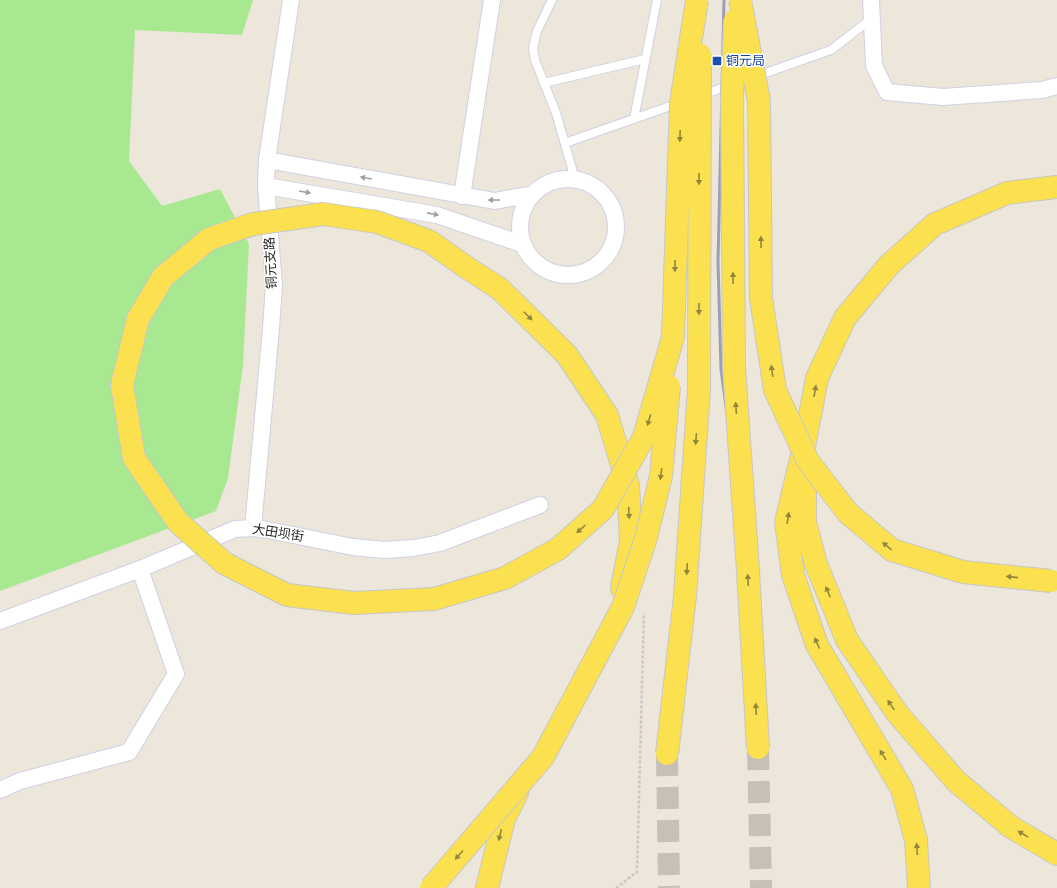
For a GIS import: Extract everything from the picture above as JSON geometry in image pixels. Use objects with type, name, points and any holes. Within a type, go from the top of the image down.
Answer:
[{"type":"main road","points":[[431,888],[543,757],[624,607],[646,538],[661,476],[673,337],[681,103],[699,0]]},
{"type":"main road","points":[[667,754],[685,596],[699,389],[699,0]]},
{"type":"main road","points":[[736,0],[732,98],[734,366],[758,748]]},
{"type":"main road","points":[[740,0],[759,101],[761,298],[775,390],[808,461],[848,513],[892,550],[963,572],[1051,581]]},
{"type":"main road","points":[[919,888],[916,840],[902,789],[817,645],[793,575],[786,522],[804,446],[817,378],[845,318],[889,265],[934,224],[1007,193],[1057,187]]},
{"type":"main road","points":[[487,888],[504,819],[533,760],[616,621],[631,540],[628,485],[626,478],[624,471],[607,415],[567,355],[500,289],[429,241],[377,222],[323,214],[253,224],[208,239],[163,277],[138,319],[122,385],[134,458],[178,522],[224,563],[287,595],[354,603],[434,599],[505,578],[558,549],[603,509],[622,476],[626,470],[644,436],[673,337]]},
{"type":"main road","points":[[804,446],[805,522],[816,564],[847,640],[897,713],[956,781],[1011,827],[1057,854]]},
{"type":"street","name":"铜元支路","points":[[252,528],[274,285],[266,186],[267,160],[291,0]]},
{"type":"street","points":[[462,196],[492,0]]},
{"type":"street","points":[[871,0],[874,66],[887,92],[943,97],[1042,90],[1057,86]]},
{"type":"street","points":[[267,160],[495,201],[533,194]]},
{"type":"street","points":[[564,179],[575,179],[586,182],[597,188],[605,196],[612,205],[616,216],[617,228],[615,240],[611,250],[604,260],[585,272],[573,275],[562,275],[550,272],[531,258],[521,238],[520,226],[526,204],[533,194],[552,182],[564,179]]},
{"type":"street","points":[[266,186],[437,215],[524,245]]},
{"type":"street","name":"大田坝街","points":[[0,621],[140,569],[235,529],[252,528],[268,530],[353,547],[384,550],[414,548],[440,543],[540,505]]},
{"type":"street","points":[[0,790],[20,781],[129,752],[176,674],[140,569]]},
{"type":"lane","points":[[552,0],[537,31],[533,48],[535,60],[556,113],[575,179]]},
{"type":"lane","points":[[634,119],[657,0]]},
{"type":"lane","points":[[565,143],[831,50],[872,18]]},
{"type":"lane","points":[[544,83],[645,59]]},
{"type":"green space","points":[[0,0],[253,0],[242,35],[135,30],[129,161],[162,206],[220,189],[249,244],[243,365],[228,478],[216,511],[0,591]]},
{"type":"tunnel","points":[[758,748],[761,888]]},
{"type":"tunnel","points":[[667,754],[669,888]]},
{"type":"railway","points":[[724,0],[718,262],[721,369],[734,467]]},
{"type":"railway","points":[[735,0],[730,262],[732,361],[746,468]]},
{"type":"place","name":"铜元局","points":[[717,61]]}]
